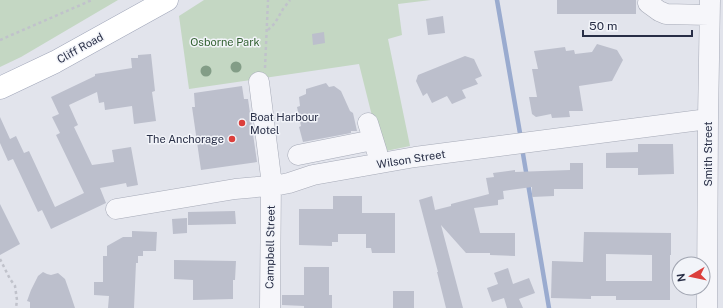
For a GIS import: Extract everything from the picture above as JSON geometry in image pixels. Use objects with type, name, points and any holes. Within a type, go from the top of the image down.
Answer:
[{"type":"main road","name":"Cliff Road","points":[[0,88],[55,62],[163,2]]},
{"type":"street","points":[[648,3],[666,14],[710,7]]},
{"type":"street","name":"Smith Street","points":[[707,308],[715,285],[715,225],[708,119],[716,83],[716,39],[710,7]]},
{"type":"street","name":"Campbell Street","points":[[259,82],[272,177],[270,308]]},
{"type":"street","name":"Wilson Street","points":[[116,209],[235,189],[289,183],[313,175],[415,157],[708,119]]},
{"type":"street","points":[[298,155],[370,131],[380,163]]},
{"type":"path","points":[[0,40],[92,0]]},
{"type":"path","points":[[267,30],[275,23],[290,0]]},
{"type":"path","points":[[0,259],[10,280],[15,286],[17,300],[16,308]]},
{"type":"green space","points":[[0,0],[118,0],[21,57],[0,67]]},
{"type":"green space","name":"Osborne Park","points":[[204,0],[431,0],[398,4],[402,35],[388,39],[410,146],[381,152],[359,64],[189,89],[179,16]]},
{"type":"building","points":[[557,0],[636,0],[636,14],[557,14]]},
{"type":"building","points":[[443,16],[445,33],[428,35],[426,19]]},
{"type":"building","points":[[324,32],[325,43],[313,45],[312,34]]},
{"type":"building","points":[[597,44],[617,50],[623,60],[612,81],[579,86],[583,111],[569,111],[570,117],[552,118],[551,114],[536,117],[532,114],[529,97],[537,97],[532,69],[538,69],[534,51],[565,47],[566,51],[574,50],[575,54],[592,52]]},
{"type":"building","points":[[151,54],[155,91],[152,92],[156,121],[134,124],[132,106],[105,110],[104,102],[99,103],[97,92],[69,105],[78,125],[74,127],[92,165],[114,162],[112,150],[131,147],[138,185],[127,187],[126,183],[100,188],[106,203],[51,229],[42,210],[38,212],[13,159],[8,161],[0,143],[0,117],[10,139],[16,136],[24,153],[29,151],[55,207],[84,193],[56,135],[60,133],[52,117],[59,114],[51,97],[95,76],[95,74],[132,68],[131,58],[138,58],[138,55]]},
{"type":"building","points":[[465,56],[474,59],[482,76],[475,79],[478,84],[462,90],[466,98],[452,104],[447,96],[432,103],[427,93],[423,96],[416,81],[418,75]]},
{"type":"building","points":[[326,83],[329,87],[334,86],[341,91],[350,111],[353,113],[357,131],[303,142],[299,127],[301,126],[297,107],[300,106],[299,97],[306,94],[306,89]]},
{"type":"building","name":"Boat Harbour Motel","points":[[242,86],[244,99],[248,99],[257,162],[201,170],[192,107],[195,107],[194,93]]},
{"type":"building","points":[[638,144],[673,144],[674,174],[638,175],[638,168],[606,168],[606,153],[638,152]]},
{"type":"building","points":[[570,163],[583,163],[583,189],[554,189],[554,196],[532,197],[532,187],[503,191],[504,199],[498,200],[498,205],[474,208],[480,233],[515,233],[515,256],[490,255],[490,253],[466,253],[441,225],[463,308],[446,308],[419,200],[432,196],[435,210],[451,206],[451,204],[489,194],[486,178],[494,177],[493,173],[515,170],[515,172],[570,170]]},
{"type":"building","points":[[333,196],[362,196],[362,213],[395,213],[395,253],[372,253],[371,248],[366,248],[366,234],[338,234],[338,242],[332,242],[332,246],[299,245],[299,209],[333,209]]},
{"type":"building","points":[[0,204],[20,244],[0,255]]},
{"type":"building","points":[[235,211],[236,224],[188,225],[188,212]]},
{"type":"building","points":[[187,218],[187,233],[173,234],[172,219]]},
{"type":"building","points":[[132,231],[157,232],[156,251],[143,251],[143,256],[138,256],[138,263],[136,263],[134,308],[108,308],[109,296],[94,295],[94,282],[103,282],[103,256],[107,256],[107,246],[123,237],[132,237]]},
{"type":"building","points":[[584,232],[671,233],[670,300],[616,300],[616,296],[591,296],[591,299],[551,298],[552,261],[583,262]],"holes":[[[606,254],[652,255],[652,281],[606,281]]]},
{"type":"building","points":[[174,260],[236,261],[235,280],[233,280],[233,299],[193,300],[193,280],[174,279]]},
{"type":"building","points":[[304,267],[329,267],[329,295],[332,295],[332,308],[304,308],[304,306],[282,305],[282,295],[304,295]]},
{"type":"building","points":[[508,268],[513,284],[529,278],[535,293],[519,299],[523,308],[507,308],[504,298],[492,302],[487,288],[498,284],[494,273]]},
{"type":"building","points":[[43,272],[51,275],[58,273],[65,279],[75,308],[30,308],[30,302],[27,301],[38,276]]},
{"type":"building","points":[[393,291],[414,291],[414,308],[393,308]]},
{"type":"waterway","points":[[497,0],[521,139]]},
{"type":"waterway","points":[[522,148],[549,308]]},
{"type":"place","name":"Boat Harbour Motel","points":[[242,123]]},
{"type":"place","name":"The Anchorage","points":[[232,139]]}]
